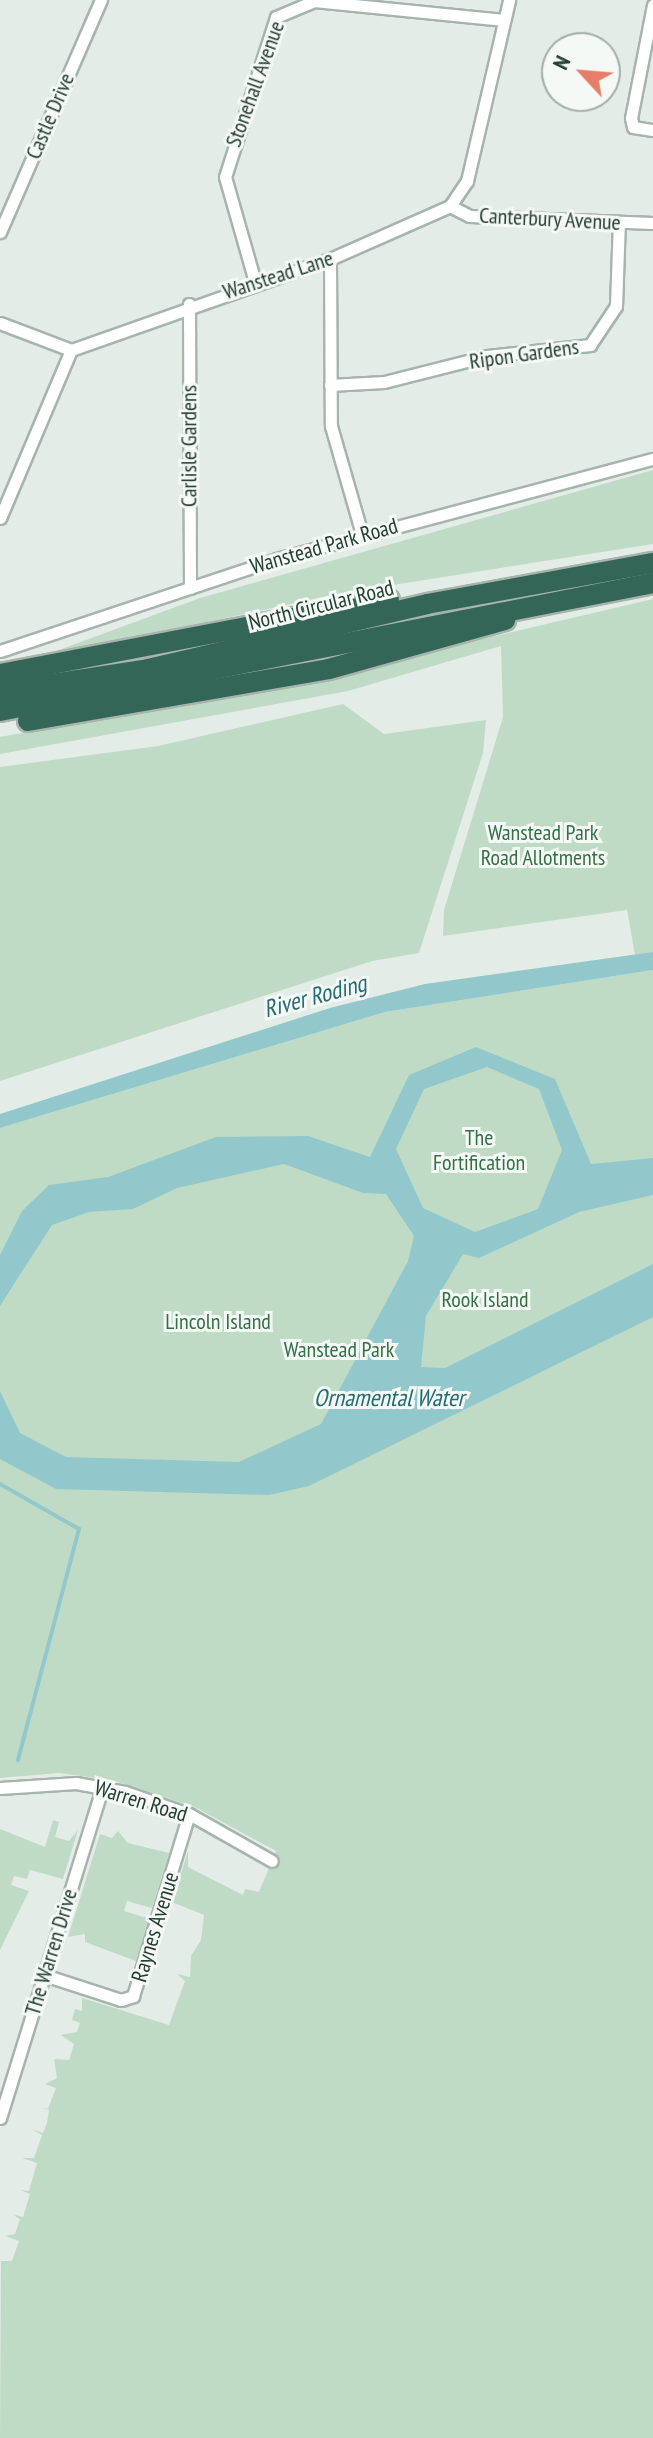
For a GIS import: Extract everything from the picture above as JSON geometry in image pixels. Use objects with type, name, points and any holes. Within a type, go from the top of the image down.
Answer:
[{"type":"highway","name":"North Circular Road","points":[[0,692],[162,666],[581,574],[653,563]]},
{"type":"highway","points":[[0,674],[418,595],[581,574]]},
{"type":"highway","name":"North Circular Road","points":[[0,711],[150,687],[570,596],[653,583]]},
{"type":"highway","points":[[0,724],[329,669],[570,596]]},
{"type":"street","name":"Castle Drive","points":[[0,232],[101,0]]},
{"type":"street","points":[[450,206],[467,181],[509,0]]},
{"type":"street","name":"Stonehall Avenue","points":[[255,282],[225,177],[276,17],[314,1],[504,20]]},
{"type":"street","points":[[653,5],[631,118],[633,127],[653,130]]},
{"type":"street","name":"Canterbury Avenue","points":[[450,206],[470,216],[653,223]]},
{"type":"street","name":"Wanstead Lane","points":[[71,350],[189,304],[330,259],[450,206]]},
{"type":"street","name":"Ripon Gardens","points":[[330,385],[384,382],[487,356],[590,345],[616,306],[619,222]]},
{"type":"street","points":[[330,259],[331,426],[362,534]]},
{"type":"street","name":"Carlisle Gardens","points":[[189,304],[190,588]]},
{"type":"street","points":[[0,323],[71,350],[0,518]]},
{"type":"street","name":"Wanstead Park Road","points":[[0,651],[362,534],[653,459]]},
{"type":"street","name":"Warren Road","points":[[0,1788],[103,1786],[189,1814],[272,1861]]},
{"type":"street","name":"The Warren Drive","points":[[0,2118],[103,1786]]},
{"type":"street","name":"Raynes Avenue","points":[[44,1975],[121,2000],[133,1996],[189,1814]]},
{"type":"green space","points":[[653,470],[653,544],[336,594],[29,661],[200,598]]},
{"type":"green space","name":"Wanstead Park Road Allotments","points":[[653,599],[653,952],[635,955],[627,910],[443,936],[444,910],[503,717],[501,646],[348,691],[0,754],[0,737],[283,686]]},
{"type":"green space","points":[[343,704],[384,734],[486,720],[483,753],[419,953],[372,961],[0,1081],[0,767],[158,746]]},
{"type":"green space","name":"Wanstead Park","points":[[653,970],[653,2438],[0,2438],[1,2261],[12,2261],[19,2241],[5,2236],[15,2234],[20,2219],[12,2214],[23,2217],[30,2194],[20,2190],[29,2191],[37,2163],[22,2158],[34,2158],[42,2135],[31,2129],[43,2133],[47,2123],[49,2110],[38,2107],[48,2109],[56,2088],[45,2084],[57,2078],[54,2059],[69,2060],[74,2044],[61,2035],[77,2032],[80,2023],[72,2020],[75,2009],[82,2011],[82,1998],[169,2025],[185,1981],[177,1974],[190,1977],[191,1956],[201,1940],[204,1915],[172,1902],[188,1851],[188,1867],[243,1895],[245,1889],[259,1892],[276,1851],[195,1807],[112,1780],[59,1773],[0,1778],[0,1128],[385,1012]]},
{"type":"green space","points":[[53,1820],[59,1822],[55,1837],[69,1841],[78,1830],[63,1879],[30,1870],[27,1879],[14,1876],[11,1885],[29,1891],[0,1950],[0,1829],[45,1847]]},
{"type":"green space","points":[[118,1831],[128,1843],[169,1853],[152,1908],[127,1901],[124,1911],[150,1919],[136,1961],[85,1942],[85,1934],[68,1937],[100,1834],[112,1838]]},
{"type":"water","points":[[653,952],[653,970],[385,1012],[0,1128],[0,1114],[330,1008],[425,984]]},
{"type":"water","name":"Ornamental Water","points":[[476,1047],[555,1079],[591,1164],[653,1158],[653,1195],[579,1212],[479,1258],[463,1254],[426,1316],[421,1367],[445,1368],[653,1264],[653,1317],[309,1486],[269,1495],[56,1489],[0,1459],[0,1391],[20,1433],[66,1457],[239,1462],[321,1424],[408,1261],[414,1236],[386,1194],[363,1193],[284,1164],[177,1188],[133,1209],[89,1212],[52,1225],[0,1306],[0,1255],[22,1211],[49,1185],[108,1177],[216,1137],[308,1136],[370,1157],[409,1075]],"holes":[[[487,1067],[539,1089],[562,1150],[538,1209],[475,1232],[423,1208],[396,1149],[424,1089]]]},
{"type":"waterway","points":[[0,1484],[79,1529],[18,1760]]},
{"type":"water label","name":"River Roding","points":[[315,996]]},
{"type":"park label","name":"The Fortification","points":[[479,1150]]},
{"type":"park label","name":"Rook Island","points":[[485,1300]]},
{"type":"park label","name":"Lincoln Island","points":[[218,1322]]}]
